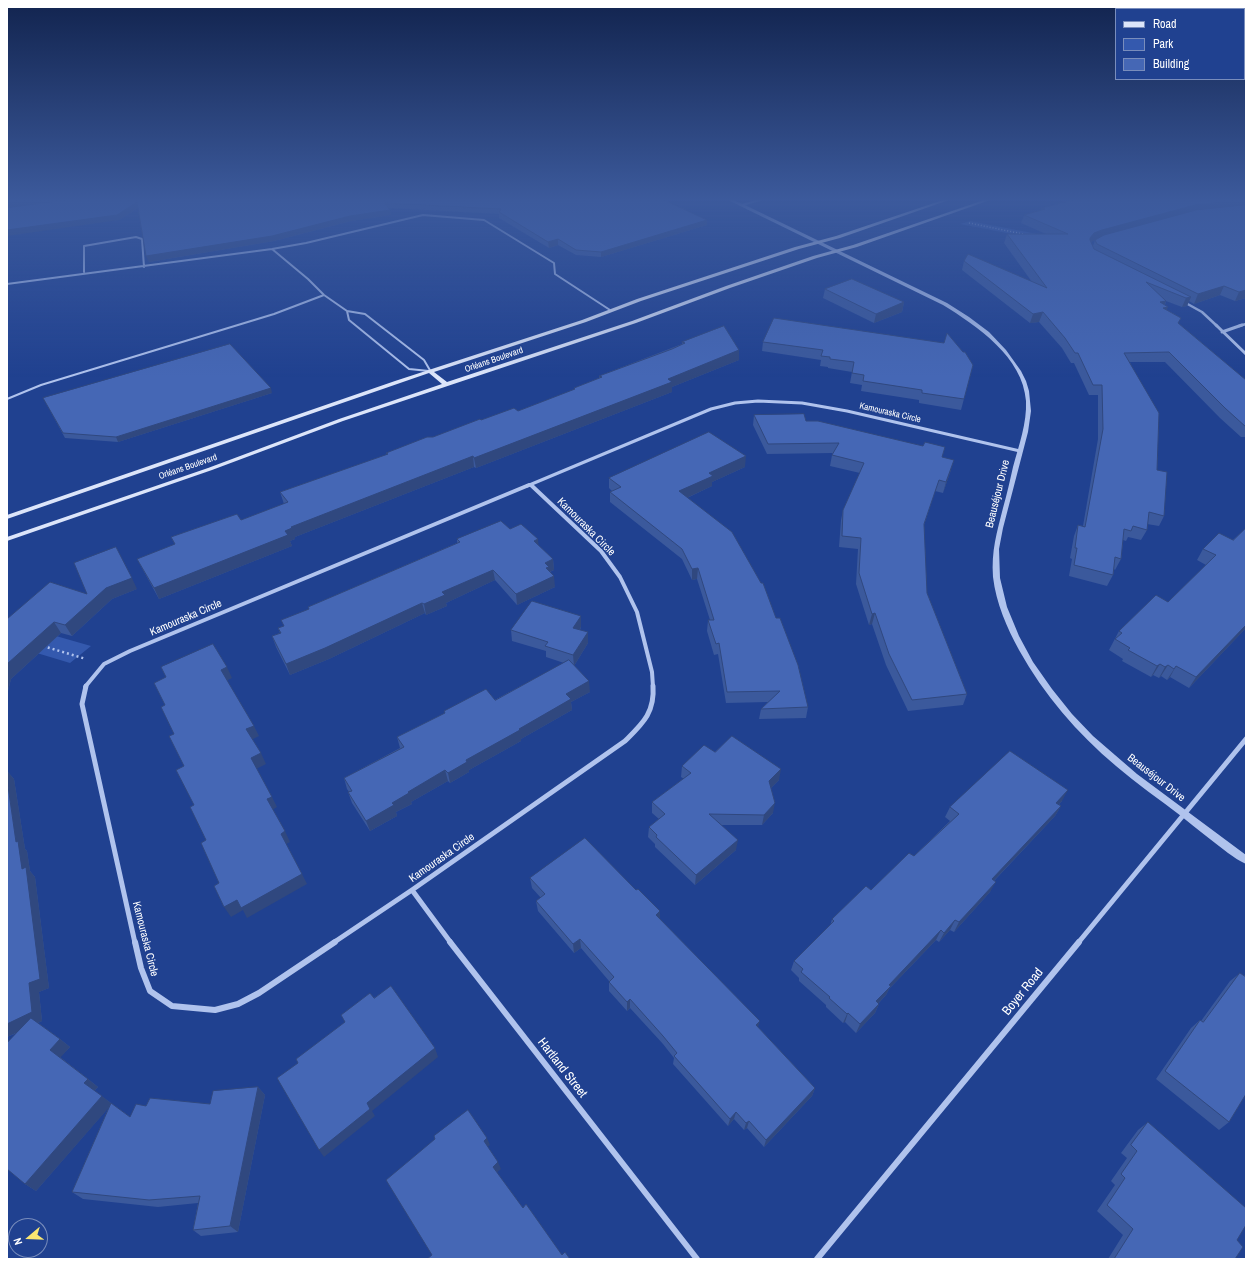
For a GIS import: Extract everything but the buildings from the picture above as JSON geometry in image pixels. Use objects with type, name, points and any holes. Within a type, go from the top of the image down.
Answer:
[{"type":"main road","name":"Orléans Boulevard","points":[[7,517],[610,310],[764,259]]},
{"type":"main road","name":"Orléans Boulevard","points":[[7,539],[216,467],[341,420],[447,386],[812,259]]},
{"type":"main road","points":[[431,372],[447,386]]},
{"type":"street","name":"Beauséjour Drive","points":[[852,259],[958,312],[995,340],[1013,361],[1026,385],[1028,416],[996,549],[998,586],[1003,608],[1013,630],[1040,678],[1058,703],[1082,730],[1111,758],[1246,860]]},
{"type":"street","points":[[1180,299],[1202,312],[1246,354]]},
{"type":"street","points":[[1222,332],[1246,324]]},
{"type":"street","name":"Kamouraska Circle","points":[[531,485],[601,551],[620,577],[637,612],[652,672],[654,697],[646,720],[625,741],[412,890],[259,993],[238,1004],[215,1010],[172,1006],[150,990],[141,968],[82,704],[86,685],[104,664],[130,651],[336,564],[531,485],[710,409],[763,399],[806,403],[1020,451]]},
{"type":"street","name":"Boyer Road","points":[[818,1259],[1246,739]]},
{"type":"street","name":"Hartland Street","points":[[412,890],[441,930],[697,1259]]},
{"type":"lane","points":[[84,259],[84,272]]},
{"type":"lane","points":[[143,259],[144,267]]},
{"type":"lane","points":[[7,284],[84,272],[144,267],[200,259]]},
{"type":"lane","points":[[284,259],[324,295],[347,311],[365,314],[424,360],[431,372]]},
{"type":"lane","points":[[548,259],[554,263],[555,274],[610,310]]},
{"type":"lane","points":[[7,399],[41,384],[274,314],[324,295]]},
{"type":"lane","points":[[347,311],[349,320],[410,369],[431,372]]},
{"type":"path","points":[[37,644],[104,664]]},
{"type":"green space","points":[[7,622],[91,646],[70,663],[7,644]]}]
